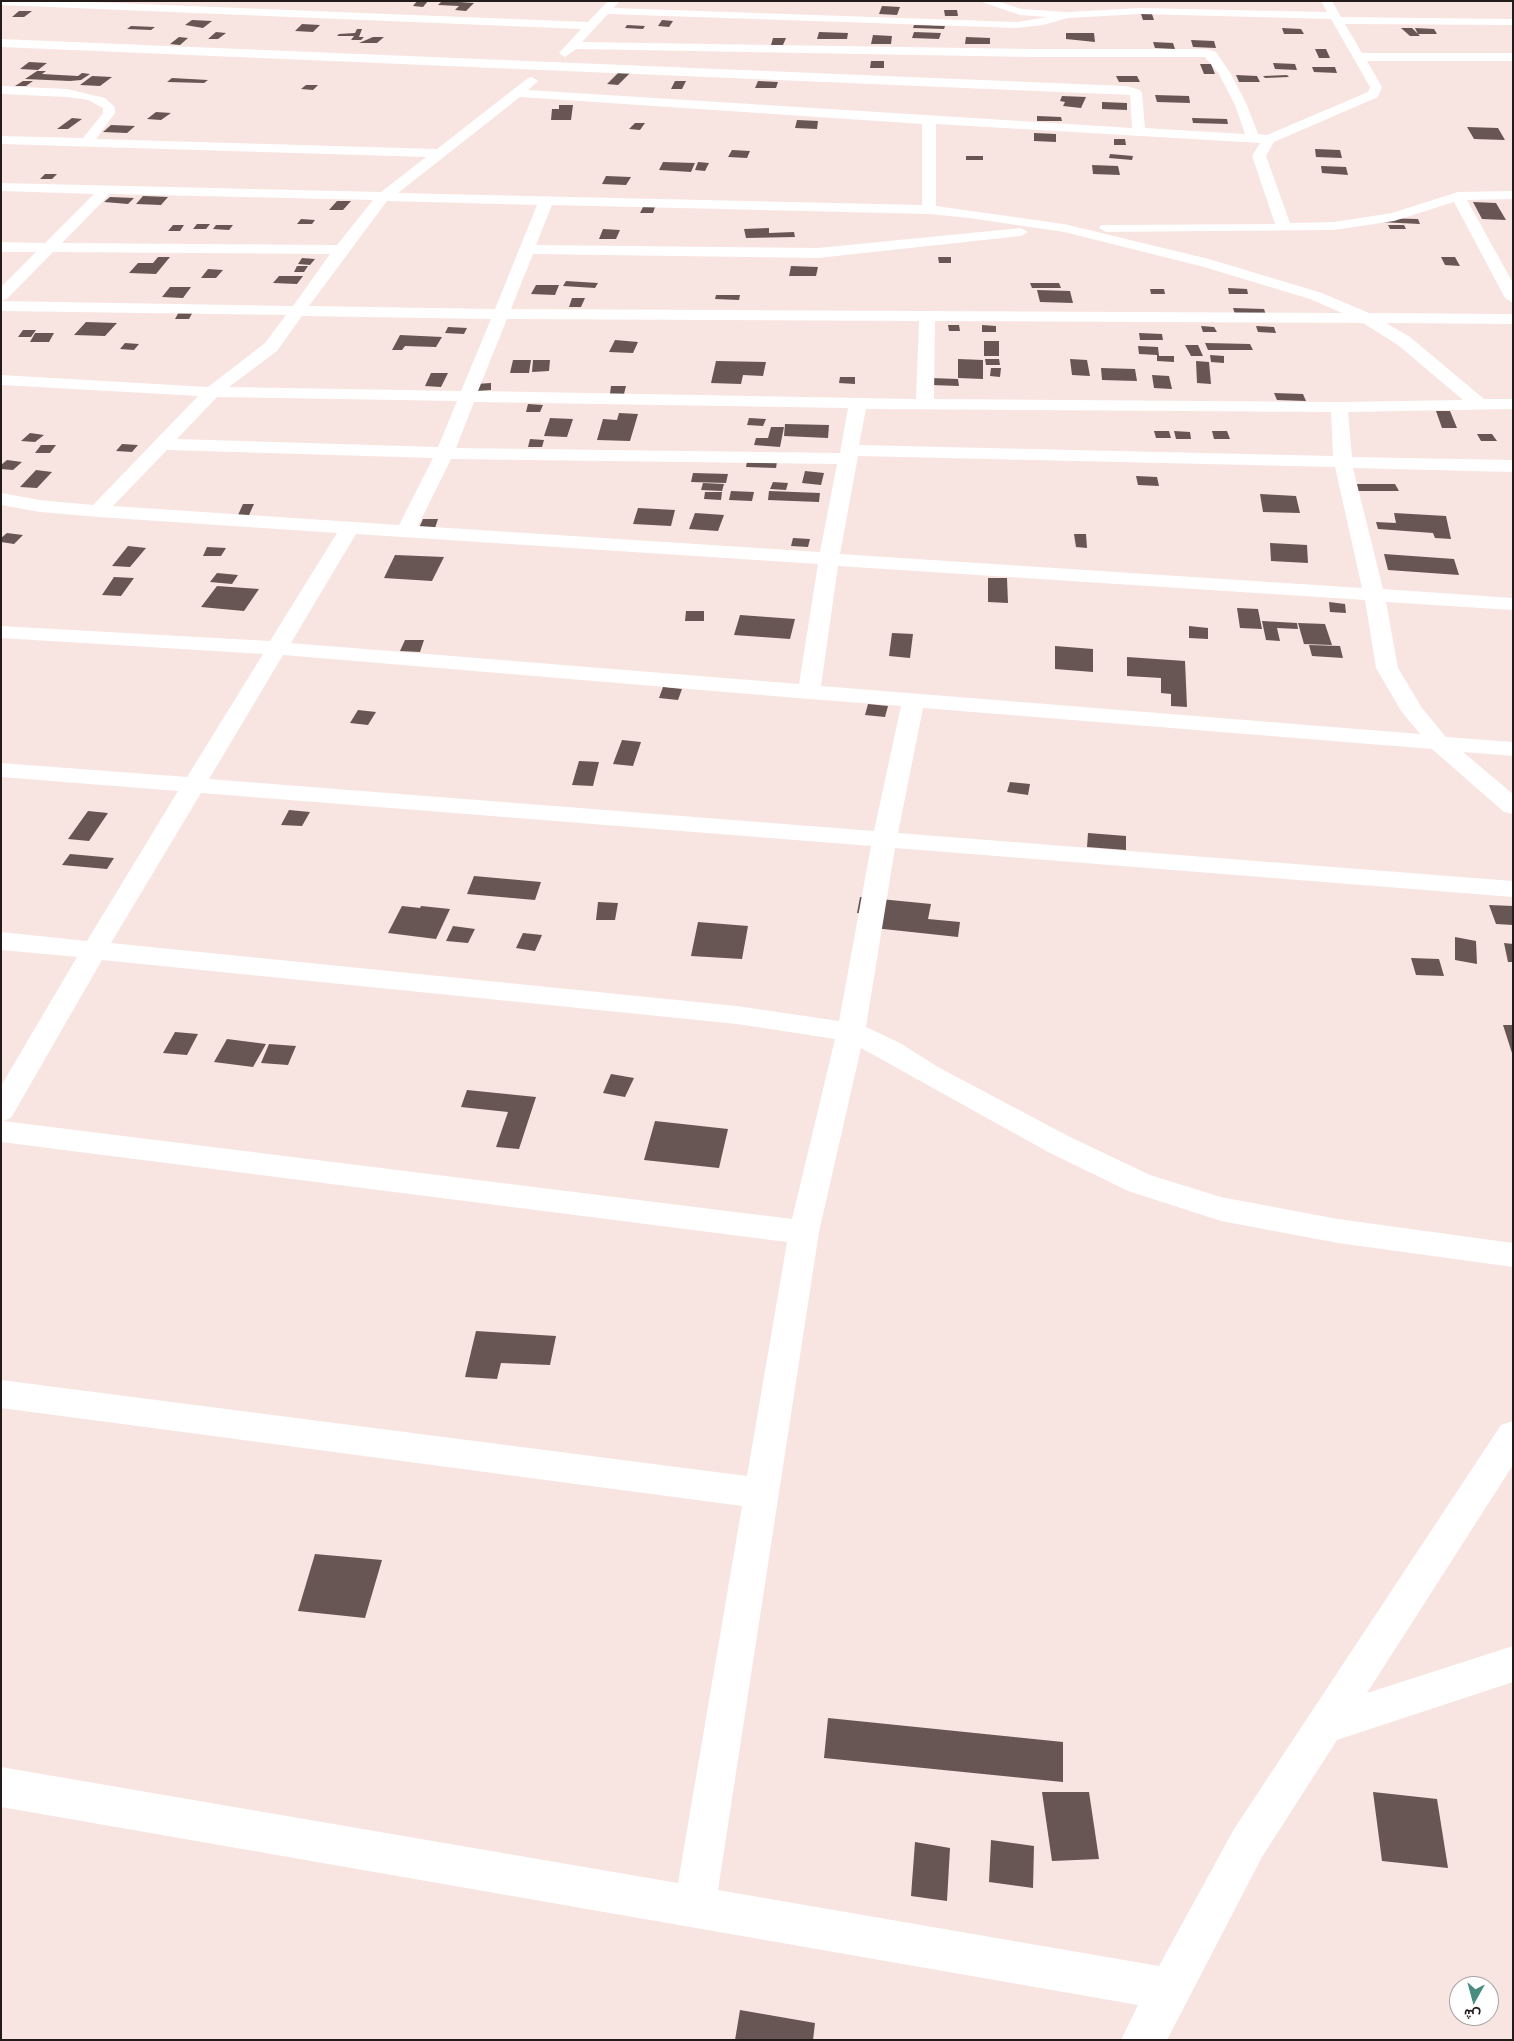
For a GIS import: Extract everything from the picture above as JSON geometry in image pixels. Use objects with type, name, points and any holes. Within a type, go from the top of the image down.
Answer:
[{"type":"street","points":[[281,26],[313,1]]},
{"type":"street","points":[[984,1],[1000,4],[1020,12],[1067,15],[1150,11],[1513,22]]},
{"type":"street","points":[[518,93],[929,120],[1269,139],[1374,94],[1376,87],[1326,1]]},
{"type":"street","points":[[1,2],[84,3],[592,26]]},
{"type":"street","points":[[63,15],[84,3]]},
{"type":"street","points":[[98,512],[212,392],[271,347],[341,250],[382,198],[518,93],[574,46],[610,6],[1018,25],[1043,22],[1067,15]]},
{"type":"street","points":[[1,51],[31,34]]},
{"type":"street","points":[[1,43],[1126,90],[1136,93],[1139,132]]},
{"type":"street","points":[[242,54],[257,43]]},
{"type":"street","points":[[574,46],[1127,48],[1212,55],[1225,74],[1241,105],[1253,138]]},
{"type":"street","points":[[1358,56],[1513,57]]},
{"type":"street","points":[[1,90],[67,93],[91,97],[101,101],[109,107],[110,113],[86,143]]},
{"type":"street","points":[[929,120],[929,210]]},
{"type":"street","points":[[1269,139],[1258,156],[1284,228]]},
{"type":"street","points":[[1,140],[441,153]]},
{"type":"street","points":[[1,187],[382,198],[929,210],[1064,228],[1218,267],[1316,296],[1368,319],[1404,341],[1479,404]]},
{"type":"street","points":[[1,296],[106,190]]},
{"type":"street","points":[[527,249],[818,253],[1064,228],[1284,228],[1334,226],[1394,217],[1458,196],[1513,195]]},
{"type":"street","points":[[1458,196],[1513,298]]},
{"type":"street","points":[[406,531],[445,453],[546,202]]},
{"type":"street","points":[[1,247],[341,250]]},
{"type":"street","points":[[1,306],[501,314],[1513,319]]},
{"type":"street","points":[[925,405],[927,316]]},
{"type":"street","points":[[1,380],[212,392],[858,404],[1339,407],[1513,404]]},
{"type":"street","points":[[809,692],[829,559],[858,404]]},
{"type":"street","points":[[1339,407],[1343,463],[1374,595],[1387,668],[1412,711],[1440,744],[1513,807]]},
{"type":"street","points":[[163,444],[445,453],[848,454],[1513,466]]},
{"type":"street","points":[[1,499],[40,506],[98,512],[1513,604]]},
{"type":"street","points":[[1,1111],[192,786],[350,527]]},
{"type":"street","points":[[1,632],[276,648],[1513,749]]},
{"type":"street","points":[[695,1907],[760,1493],[804,1232],[851,1032],[884,841],[913,700]]},
{"type":"street","points":[[1,770],[1513,889]]},
{"type":"street","points":[[1,941],[737,1015],[851,1032],[890,1050],[928,1074],[1058,1144],[1139,1183],[1221,1209],[1338,1231],[1513,1255]]},
{"type":"street","points":[[1,1131],[804,1232]]},
{"type":"street","points":[[1,1394],[760,1493]]},
{"type":"street","points":[[1143,2040],[1248,1843],[1513,1436]]},
{"type":"street","points":[[1325,1725],[1513,1664]]},
{"type":"street","points":[[1,1787],[1170,1989]]},
{"type":"building","points":[[417,1],[428,1],[423,7],[413,6]]},
{"type":"building","points":[[442,1],[474,3],[466,11],[455,10],[459,6],[438,5]]},
{"type":"building","points":[[882,6],[900,7],[897,15],[879,14]]},
{"type":"building","points":[[944,10],[957,10],[958,16],[945,16]]},
{"type":"building","points":[[19,11],[32,11],[24,17],[12,17]]},
{"type":"building","points":[[1141,14],[1152,14],[1154,20],[1143,20]]},
{"type":"building","points":[[192,20],[212,21],[203,28],[185,25]]},
{"type":"building","points":[[662,20],[673,21],[669,27],[658,26]]},
{"type":"building","points":[[302,24],[320,25],[313,32],[295,31]]},
{"type":"building","points":[[627,25],[645,26],[643,29],[625,28]]},
{"type":"building","points":[[914,25],[945,26],[944,29],[913,28]]},
{"type":"building","points":[[131,26],[155,27],[151,30],[127,29]]},
{"type":"building","points":[[1282,28],[1301,29],[1304,34],[1284,34]]},
{"type":"building","points":[[1401,28],[1412,28],[1420,36],[1410,36]]},
{"type":"building","points":[[1415,28],[1434,29],[1437,34],[1418,34]]},
{"type":"building","points":[[357,29],[362,29],[359,37],[364,37],[361,40],[351,40],[354,36],[337,36],[339,34],[355,33]]},
{"type":"building","points":[[216,32],[226,33],[218,39],[208,39]]},
{"type":"building","points":[[819,32],[848,33],[847,39],[817,39]]},
{"type":"building","points":[[914,32],[941,33],[939,39],[912,38]]},
{"type":"building","points":[[1066,33],[1094,33],[1095,42],[1066,39]]},
{"type":"building","points":[[873,35],[892,36],[891,44],[871,44]]},
{"type":"building","points":[[179,37],[188,38],[180,45],[170,44]]},
{"type":"building","points":[[373,37],[384,37],[377,43],[359,43]]},
{"type":"building","points":[[966,37],[990,38],[990,44],[965,44]]},
{"type":"building","points":[[773,38],[786,38],[783,45],[771,45]]},
{"type":"building","points":[[1191,40],[1214,41],[1216,48],[1193,47]]},
{"type":"building","points":[[1153,42],[1173,43],[1175,49],[1155,48]]},
{"type":"building","points":[[1315,49],[1326,49],[1330,58],[1319,58]]},
{"type":"building","points":[[871,61],[884,61],[884,68],[870,68]]},
{"type":"building","points":[[29,62],[47,63],[38,70],[20,69]]},
{"type":"building","points":[[1273,63],[1295,64],[1297,70],[1275,69]]},
{"type":"building","points":[[1200,64],[1211,64],[1215,74],[1204,74]]},
{"type":"building","points":[[1312,67],[1335,67],[1337,73],[1314,72]]},
{"type":"building","points":[[37,71],[46,71],[42,74],[78,76],[82,73],[90,74],[81,80],[70,81],[25,79]]},
{"type":"building","points":[[620,71],[631,72],[618,85],[607,84]]},
{"type":"building","points":[[1236,75],[1257,76],[1260,82],[1239,82]]},
{"type":"building","points":[[1287,75],[1289,77],[1265,78],[1263,76]]},
{"type":"building","points":[[92,76],[112,77],[100,86],[80,85]]},
{"type":"building","points":[[1116,76],[1137,76],[1140,82],[1119,82]]},
{"type":"building","points":[[172,78],[208,80],[204,83],[167,82]]},
{"type":"building","points":[[23,81],[33,81],[26,86],[15,86]]},
{"type":"building","points":[[675,81],[686,81],[682,89],[671,89]]},
{"type":"building","points":[[758,81],[778,82],[776,88],[755,88]]},
{"type":"building","points":[[306,85],[318,85],[313,90],[301,89]]},
{"type":"building","points":[[1155,95],[1189,96],[1190,103],[1157,102]]},
{"type":"building","points":[[1062,96],[1086,97],[1081,108],[1063,106],[1065,102],[1060,101]]},
{"type":"building","points":[[1102,102],[1127,103],[1127,110],[1102,109]]},
{"type":"building","points":[[559,105],[573,105],[571,120],[551,120],[552,109],[559,109]]},
{"type":"building","points":[[156,112],[171,113],[161,120],[147,119]]},
{"type":"building","points":[[1037,116],[1061,117],[1062,121],[1037,121]]},
{"type":"building","points":[[72,118],[82,119],[68,129],[57,129]]},
{"type":"building","points":[[1192,118],[1227,119],[1228,124],[1193,123]]},
{"type":"building","points":[[797,120],[818,121],[817,129],[795,128]]},
{"type":"building","points":[[635,123],[645,123],[640,130],[629,129]]},
{"type":"building","points":[[111,125],[135,126],[127,133],[103,132]]},
{"type":"building","points":[[1467,127],[1498,128],[1505,140],[1474,139]]},
{"type":"building","points":[[1034,133],[1056,134],[1056,142],[1034,141]]},
{"type":"building","points":[[1114,139],[1125,139],[1126,145],[1114,145]]},
{"type":"building","points":[[1315,149],[1340,150],[1342,158],[1316,157]]},
{"type":"building","points":[[732,150],[750,151],[747,158],[728,157]]},
{"type":"building","points":[[1110,154],[1133,156],[1132,160],[1109,158]]},
{"type":"building","points":[[966,156],[983,156],[983,160],[966,160]]},
{"type":"building","points":[[663,162],[695,163],[691,172],[659,170]]},
{"type":"building","points":[[698,162],[709,163],[705,171],[695,170]]},
{"type":"building","points":[[1092,165],[1118,166],[1120,175],[1093,174]]},
{"type":"building","points":[[1321,166],[1346,167],[1348,175],[1322,173]]},
{"type":"building","points":[[45,174],[57,174],[52,179],[40,179]]},
{"type":"building","points":[[606,176],[631,177],[626,185],[602,184]]},
{"type":"building","points":[[143,196],[168,197],[161,205],[136,204]]},
{"type":"building","points":[[110,197],[134,198],[128,204],[104,202]]},
{"type":"building","points":[[337,201],[351,201],[343,210],[329,210]]},
{"type":"building","points":[[1473,202],[1496,203],[1506,220],[1482,219]]},
{"type":"building","points":[[643,207],[655,207],[653,213],[640,213]]},
{"type":"building","points":[[1378,218],[1418,219],[1420,224],[1380,222]]},
{"type":"building","points":[[301,219],[315,220],[312,224],[297,224]]},
{"type":"building","points":[[197,224],[210,224],[206,229],[193,229]]},
{"type":"building","points":[[173,225],[184,225],[180,231],[168,231]]},
{"type":"building","points":[[216,225],[233,225],[229,230],[213,229]]},
{"type":"building","points":[[1388,225],[1404,225],[1406,229],[1390,229]]},
{"type":"building","points":[[769,228],[769,233],[794,232],[795,237],[746,238],[744,229]]},
{"type":"building","points":[[603,229],[620,230],[616,239],[599,239]]},
{"type":"building","points":[[158,257],[170,257],[156,274],[129,273],[138,263],[153,263]]},
{"type":"building","points":[[938,257],[951,257],[951,263],[939,263]]},
{"type":"building","points":[[1441,257],[1455,257],[1460,266],[1445,265]]},
{"type":"building","points":[[302,258],[315,259],[310,265],[298,264]]},
{"type":"building","points":[[297,266],[308,266],[304,272],[294,272]]},
{"type":"building","points":[[791,266],[818,267],[816,276],[789,276]]},
{"type":"building","points":[[208,269],[223,270],[216,278],[201,278]]},
{"type":"building","points":[[279,276],[303,276],[297,284],[273,283]]},
{"type":"building","points":[[566,281],[598,283],[595,288],[563,286]]},
{"type":"building","points":[[1030,283],[1059,283],[1061,288],[1032,288]]},
{"type":"building","points":[[536,285],[559,285],[555,295],[531,294]]},
{"type":"building","points":[[170,287],[191,287],[183,298],[162,297]]},
{"type":"building","points":[[1228,288],[1247,289],[1248,294],[1229,294]]},
{"type":"building","points":[[1150,289],[1164,289],[1165,294],[1151,294]]},
{"type":"building","points":[[1037,290],[1070,291],[1073,303],[1040,302]]},
{"type":"building","points":[[716,295],[740,295],[739,300],[715,299]]},
{"type":"building","points":[[572,298],[585,298],[581,307],[569,307]]},
{"type":"building","points":[[1233,308],[1264,309],[1266,315],[1235,314]]},
{"type":"building","points":[[180,310],[194,310],[189,319],[175,319]]},
{"type":"building","points":[[86,322],[117,323],[105,336],[74,335]]},
{"type":"building","points":[[948,325],[959,325],[960,331],[949,331]]},
{"type":"building","points":[[982,325],[996,326],[996,332],[982,332]]},
{"type":"building","points":[[1201,326],[1214,327],[1217,332],[1203,332]]},
{"type":"building","points":[[1256,326],[1274,327],[1276,333],[1258,332]]},
{"type":"building","points":[[448,327],[467,328],[464,334],[445,333]]},
{"type":"building","points":[[23,330],[36,330],[31,337],[18,337]]},
{"type":"building","points":[[35,333],[54,333],[49,342],[30,342]]},
{"type":"building","points":[[1139,333],[1162,334],[1163,340],[1140,340]]},
{"type":"building","points":[[400,335],[442,337],[436,347],[405,346],[402,350],[392,350]]},
{"type":"building","points":[[615,340],[638,342],[633,353],[609,352]]},
{"type":"building","points":[[984,341],[999,341],[999,356],[984,356]]},
{"type":"building","points":[[125,343],[139,344],[134,350],[120,349]]},
{"type":"building","points":[[1205,343],[1250,344],[1253,350],[1208,350]]},
{"type":"building","points":[[1185,345],[1198,345],[1203,356],[1191,356]]},
{"type":"building","points":[[1138,346],[1158,347],[1159,356],[1174,356],[1174,362],[1157,361],[1157,355],[1139,354]]},
{"type":"building","points":[[1210,355],[1224,356],[1224,363],[1211,362]]},
{"type":"building","points":[[958,359],[983,360],[983,379],[958,378]]},
{"type":"building","points":[[985,359],[999,359],[1000,365],[986,365]]},
{"type":"building","points":[[1070,359],[1087,360],[1090,376],[1072,375]]},
{"type":"building","points":[[513,360],[531,360],[529,373],[510,373]]},
{"type":"building","points":[[533,360],[550,360],[549,371],[532,372]]},
{"type":"building","points":[[716,361],[766,362],[763,376],[743,375],[741,384],[711,383]]},
{"type":"building","points":[[1196,361],[1209,362],[1211,384],[1197,383]]},
{"type":"building","points":[[991,368],[1001,368],[1000,377],[990,376]]},
{"type":"building","points":[[1101,368],[1135,369],[1137,381],[1102,380]]},
{"type":"building","points":[[431,373],[448,373],[441,387],[425,386]]},
{"type":"building","points":[[1152,375],[1169,376],[1172,389],[1154,388]]},
{"type":"building","points":[[840,377],[855,377],[855,384],[839,383]]},
{"type":"building","points":[[930,378],[958,379],[959,386],[931,385]]},
{"type":"building","points":[[491,383],[491,390],[476,391],[476,384]]},
{"type":"building","points":[[611,386],[626,386],[624,394],[610,394]]},
{"type":"building","points":[[1274,393],[1303,394],[1306,401],[1277,400]]},
{"type":"building","points":[[528,404],[543,405],[540,412],[526,412]]},
{"type":"building","points":[[1436,411],[1450,411],[1457,428],[1442,428]]},
{"type":"building","points":[[619,413],[638,414],[630,441],[597,440],[603,419],[617,420]]},
{"type":"building","points":[[550,418],[573,419],[567,437],[544,436]]},
{"type":"building","points":[[749,418],[766,419],[763,426],[747,425]]},
{"type":"building","points":[[785,424],[829,425],[828,438],[784,436]]},
{"type":"building","points":[[771,427],[784,427],[780,447],[754,445],[756,438],[768,438]]},
{"type":"building","points":[[1154,431],[1169,431],[1171,438],[1156,438]]},
{"type":"building","points":[[1174,431],[1190,432],[1191,439],[1176,439]]},
{"type":"building","points":[[1212,431],[1227,431],[1230,439],[1214,439]]},
{"type":"building","points":[[30,433],[44,435],[35,442],[21,441]]},
{"type":"building","points":[[1477,434],[1492,434],[1497,441],[1481,441]]},
{"type":"building","points":[[530,439],[544,440],[542,447],[528,447]]},
{"type":"building","points":[[122,444],[138,445],[132,452],[116,451]]},
{"type":"building","points":[[41,445],[56,445],[50,453],[35,453]]},
{"type":"building","points":[[748,455],[778,456],[776,468],[746,467]]},
{"type":"building","points":[[7,460],[22,462],[13,470],[1,469],[1,465]]},
{"type":"building","points":[[36,470],[52,472],[37,488],[20,487]]},
{"type":"building","points":[[805,471],[824,473],[821,485],[802,483]]},
{"type":"building","points":[[693,473],[728,474],[726,483],[691,482]]},
{"type":"building","points":[[1136,476],[1157,477],[1159,486],[1138,485]]},
{"type":"building","points":[[773,482],[788,483],[786,490],[770,489]]},
{"type":"building","points":[[703,483],[724,484],[722,491],[701,490]]},
{"type":"building","points":[[1355,484],[1395,484],[1399,491],[1358,491]]},
{"type":"building","points":[[731,491],[754,492],[752,501],[729,500]]},
{"type":"building","points":[[769,491],[820,493],[819,502],[768,500]]},
{"type":"building","points":[[705,492],[722,492],[721,500],[704,499]]},
{"type":"building","points":[[1260,494],[1296,496],[1300,513],[1263,512]]},
{"type":"building","points":[[243,504],[254,504],[249,515],[238,515]]},
{"type":"building","points":[[638,508],[675,510],[671,526],[633,524]]},
{"type":"building","points":[[695,513],[724,515],[718,531],[689,529]]},
{"type":"building","points":[[1394,513],[1446,516],[1451,539],[1435,538],[1433,533],[1378,529],[1376,522],[1396,523]]},
{"type":"building","points":[[423,519],[438,519],[435,528],[419,528]]},
{"type":"building","points":[[7,533],[23,535],[14,544],[1,542],[1,538]]},
{"type":"building","points":[[1074,534],[1086,534],[1087,548],[1076,547]]},
{"type":"building","points":[[793,538],[810,539],[808,547],[791,546]]},
{"type":"building","points":[[1270,543],[1307,545],[1308,563],[1271,561]]},
{"type":"building","points":[[128,546],[146,548],[130,567],[112,566]]},
{"type":"building","points":[[207,547],[226,548],[221,556],[203,556]]},
{"type":"building","points":[[1384,554],[1454,559],[1459,575],[1388,570]]},
{"type":"building","points":[[395,555],[444,557],[432,581],[384,578]]},
{"type":"building","points":[[217,573],[238,575],[232,584],[210,582]]},
{"type":"building","points":[[114,577],[134,578],[121,596],[102,595]]},
{"type":"building","points":[[988,578],[1007,578],[1008,603],[988,602]]},
{"type":"building","points":[[217,586],[259,589],[244,611],[201,607]]},
{"type":"building","points":[[1329,602],[1345,604],[1346,613],[1330,612]]},
{"type":"building","points":[[1237,608],[1258,609],[1262,629],[1240,628]]},
{"type":"building","points":[[686,611],[704,611],[704,621],[685,621]]},
{"type":"building","points":[[740,615],[795,619],[790,639],[734,635]]},
{"type":"building","points":[[1262,621],[1297,623],[1298,629],[1277,628],[1280,641],[1266,640]]},
{"type":"building","points":[[1298,623],[1325,624],[1332,645],[1304,644]]},
{"type":"building","points":[[1189,626],[1208,628],[1208,639],[1189,638]]},
{"type":"building","points":[[892,633],[913,634],[910,658],[889,656]]},
{"type":"building","points":[[405,640],[424,640],[420,652],[400,651]]},
{"type":"building","points":[[1309,645],[1340,646],[1343,658],[1312,656]]},
{"type":"building","points":[[1055,646],[1093,649],[1093,672],[1055,669]]},
{"type":"building","points":[[1127,657],[1185,661],[1187,707],[1171,706],[1171,694],[1161,693],[1161,678],[1127,676]]},
{"type":"building","points":[[663,687],[682,689],[678,700],[659,698]]},
{"type":"building","points":[[868,704],[888,706],[885,717],[865,715]]},
{"type":"building","points":[[358,710],[376,712],[368,725],[350,723]]},
{"type":"building","points":[[622,740],[641,742],[633,766],[613,764]]},
{"type":"building","points":[[579,761],[599,762],[593,786],[572,785]]},
{"type":"building","points":[[1010,782],[1030,784],[1028,795],[1007,792]]},
{"type":"building","points":[[289,810],[310,812],[302,826],[281,825]]},
{"type":"building","points":[[88,811],[108,813],[89,841],[68,839]]},
{"type":"building","points":[[1088,833],[1126,836],[1126,850],[1087,847]]},
{"type":"building","points":[[70,854],[114,858],[107,869],[62,865]]},
{"type":"building","points":[[474,876],[541,882],[535,900],[467,894]]},
{"type":"building","points":[[860,897],[931,904],[928,919],[960,922],[958,937],[874,928],[877,915],[857,913]]},
{"type":"building","points":[[598,902],[618,903],[615,920],[596,920]]},
{"type":"building","points":[[1489,905],[1513,906],[1513,925],[1496,924]]},
{"type":"building","points":[[402,906],[450,909],[436,939],[388,933]]},
{"type":"building","points":[[698,922],[748,926],[742,959],[691,956]]},
{"type":"building","points":[[453,926],[475,929],[468,943],[446,941]]},
{"type":"building","points":[[523,933],[542,935],[535,951],[516,948]]},
{"type":"building","points":[[1455,937],[1476,941],[1477,964],[1455,960]]},
{"type":"building","points":[[1504,943],[1513,944],[1513,962],[1508,962]]},
{"type":"building","points":[[1411,958],[1439,959],[1444,976],[1416,975]]},
{"type":"building","points":[[1503,1025],[1513,1025],[1513,1053],[1512,1053]]},
{"type":"building","points":[[175,1032],[198,1034],[187,1055],[163,1053]]},
{"type":"building","points":[[227,1039],[266,1044],[253,1067],[214,1062]]},
{"type":"building","points":[[269,1044],[296,1046],[288,1065],[261,1063]]},
{"type":"building","points":[[611,1074],[634,1078],[625,1097],[603,1093]]},
{"type":"building","points":[[467,1090],[536,1097],[519,1149],[496,1147],[508,1112],[461,1107]]},
{"type":"building","points":[[655,1121],[728,1129],[719,1168],[644,1160]]},
{"type":"building","points":[[476,1331],[556,1336],[550,1365],[501,1363],[497,1379],[465,1377]]},
{"type":"building","points":[[315,1554],[382,1560],[365,1618],[298,1611]]},
{"type":"building","points":[[828,1718],[1063,1742],[1063,1782],[824,1758]]},
{"type":"building","points":[[1042,1792],[1089,1792],[1099,1859],[1052,1861]]},
{"type":"building","points":[[1373,1792],[1437,1799],[1448,1868],[1382,1861]]},
{"type":"building","points":[[991,1840],[1034,1846],[1033,1888],[989,1882]]},
{"type":"building","points":[[915,1842],[950,1848],[947,1901],[911,1896]]},
{"type":"building","points":[[740,2010],[815,2023],[813,2040],[735,2040]]}]
